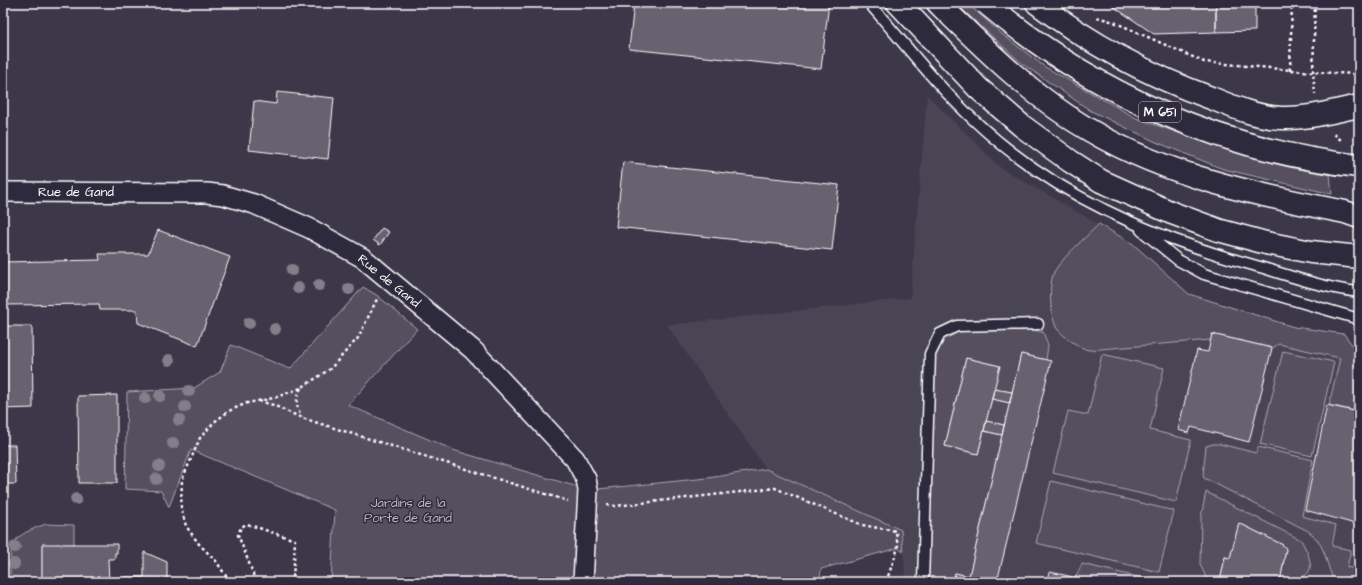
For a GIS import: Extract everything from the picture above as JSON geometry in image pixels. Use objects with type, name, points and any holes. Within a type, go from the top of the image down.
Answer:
[{"type":"highway","points":[[898,3],[978,88],[1012,117],[1070,162],[1101,181],[1172,213],[1218,230],[1266,243],[1311,252],[1359,257]]},
{"type":"highway","points":[[938,3],[990,53],[1026,83],[1072,118],[1103,138],[1166,166],[1208,182],[1345,212],[1359,217]]},
{"type":"highway","name":"M 651","points":[[986,3],[1016,28],[1068,64],[1114,90],[1155,110],[1205,130],[1253,145],[1301,157],[1359,166]]},
{"type":"highway","points":[[1037,3],[1080,34],[1117,57],[1178,86],[1240,109],[1282,118],[1309,116],[1359,106]]},
{"type":"street","name":"Rue de Gand","points":[[3,192],[193,192],[223,195],[254,204],[309,228],[363,258],[473,350],[575,459],[586,478],[594,497],[583,582]]},
{"type":"lane","points":[[869,3],[951,97],[990,135],[1052,182],[1079,198],[1133,223],[1222,256],[1331,287],[1359,292]]},
{"type":"lane","points":[[1133,223],[1178,260],[1204,274],[1359,319]]},
{"type":"lane","points":[[923,582],[930,354],[940,334],[957,326],[1038,324]]},
{"type":"path","points":[[1290,70],[1292,3]]},
{"type":"path","points":[[1314,3],[1313,72],[1316,97]]},
{"type":"path","points":[[1114,22],[1204,62],[1313,72],[1359,74]]},
{"type":"path","points":[[230,582],[216,561],[199,544],[186,526],[180,507],[182,480],[200,438],[214,422],[229,410],[246,403],[274,398],[301,388],[330,369],[358,338],[378,296],[390,281]]},
{"type":"path","points":[[301,388],[296,401],[297,409],[302,418]]},
{"type":"path","points":[[259,401],[273,405],[302,418],[393,445],[569,501]]},
{"type":"path","points":[[594,497],[616,506],[775,488],[862,524],[896,531],[898,548],[886,582]]},
{"type":"path","points":[[254,582],[253,573],[238,535],[241,527],[247,524],[295,540],[293,582]]},
{"type":"shaded area","points":[[927,95],[1001,168],[1133,244],[1189,294],[1294,327],[1344,334],[1359,354],[1359,582],[906,582],[901,530],[766,469],[667,325],[910,298]]},
{"type":"green space","points":[[955,3],[967,3],[1003,35],[1045,67],[1136,118],[1213,145],[1330,174],[1332,194],[1223,169],[1156,142],[1091,111],[1024,65]]},
{"type":"green space","points":[[1099,224],[1133,244],[1189,294],[1294,327],[1344,334],[1359,354],[1359,426],[1356,411],[1329,405],[1340,358],[1279,344],[1272,348],[1212,334],[1211,340],[1088,350],[1080,347],[1065,337],[1056,327],[1052,314],[1050,291],[1052,278],[1054,272],[1062,261]]},
{"type":"green space","name":"Jardins de la Porte de Gand","points":[[363,287],[378,296],[417,329],[348,405],[456,451],[588,490],[708,478],[766,469],[901,530],[903,552],[898,548],[821,569],[820,582],[331,582],[335,510],[191,450],[169,507],[161,491],[125,489],[127,392],[194,388],[220,372],[231,345],[290,369]]},
{"type":"green space","points":[[1029,329],[1043,332],[1048,345],[1046,360],[1021,354],[1012,392],[994,389],[999,366],[966,358],[945,446],[978,454],[984,431],[1002,435],[969,576],[955,573],[953,582],[929,582],[928,545],[936,350],[941,340],[950,334],[983,330]]},
{"type":"green space","points":[[1283,351],[1334,362],[1312,456],[1260,444]]},
{"type":"green space","points":[[1102,354],[1164,368],[1150,430],[1191,440],[1176,502],[1053,473],[1068,411],[1088,415]]},
{"type":"green space","points":[[992,399],[1010,403],[1004,425],[986,421]]},
{"type":"green space","points":[[1220,444],[1256,453],[1258,447],[1313,460],[1302,516],[1336,525],[1332,546],[1351,550],[1347,567],[1359,570],[1359,582],[1335,582],[1319,543],[1308,531],[1204,478],[1206,446]]},
{"type":"green space","points":[[1051,481],[1174,511],[1159,572],[1036,543]]},
{"type":"green space","points":[[1206,492],[1301,540],[1309,558],[1309,572],[1292,582],[1280,582],[1286,549],[1283,545],[1239,523],[1230,558],[1225,557],[1220,582],[1208,582],[1200,564],[1201,517]]},
{"type":"green space","points":[[46,524],[74,525],[74,544],[42,545],[42,582],[10,582],[10,559],[13,544],[17,538]]},
{"type":"green space","points":[[1082,564],[1160,582],[1093,582],[1075,578]]},
{"type":"building","points":[[634,3],[829,3],[821,69],[629,49]]},
{"type":"building","points":[[1108,3],[1216,3],[1216,32],[1154,34]]},
{"type":"building","points":[[1216,3],[1255,3],[1255,31],[1216,32]]},
{"type":"building","points":[[277,92],[334,98],[328,159],[249,150],[254,101],[276,104]]},
{"type":"building","points":[[623,162],[839,185],[832,250],[616,227]]},
{"type":"building","points":[[382,228],[389,232],[380,245],[373,240]]},
{"type":"building","points":[[158,230],[230,257],[197,346],[138,323],[137,310],[100,310],[99,304],[3,305],[3,262],[100,260],[99,254],[148,254]]},
{"type":"building","points":[[3,326],[32,326],[33,408],[3,409]]},
{"type":"building","points":[[1212,334],[1272,348],[1249,442],[1191,427],[1189,433],[1178,430],[1197,350],[1208,352]]},
{"type":"building","points":[[1021,354],[1051,361],[997,582],[953,582],[955,573],[969,576]]},
{"type":"building","points":[[966,358],[1000,366],[978,454],[945,446]]},
{"type":"building","points":[[994,389],[1012,392],[1010,403],[992,399]]},
{"type":"building","points":[[117,395],[117,483],[79,483],[78,396]]},
{"type":"building","points":[[1327,405],[1354,411],[1359,434],[1359,525],[1305,510]]},
{"type":"building","points":[[986,421],[1004,425],[1002,435],[984,431]]},
{"type":"building","points":[[3,445],[15,445],[16,484],[3,484]]},
{"type":"building","points":[[1239,523],[1283,545],[1286,549],[1280,582],[1220,582],[1225,557],[1230,558]]},
{"type":"building","points":[[42,544],[117,544],[115,559],[108,559],[109,582],[42,582]]},
{"type":"building","points":[[144,552],[167,562],[167,582],[124,582],[124,577],[144,577]]},
{"type":"building","points":[[1050,572],[1064,575],[1093,582],[1047,582]]}]
